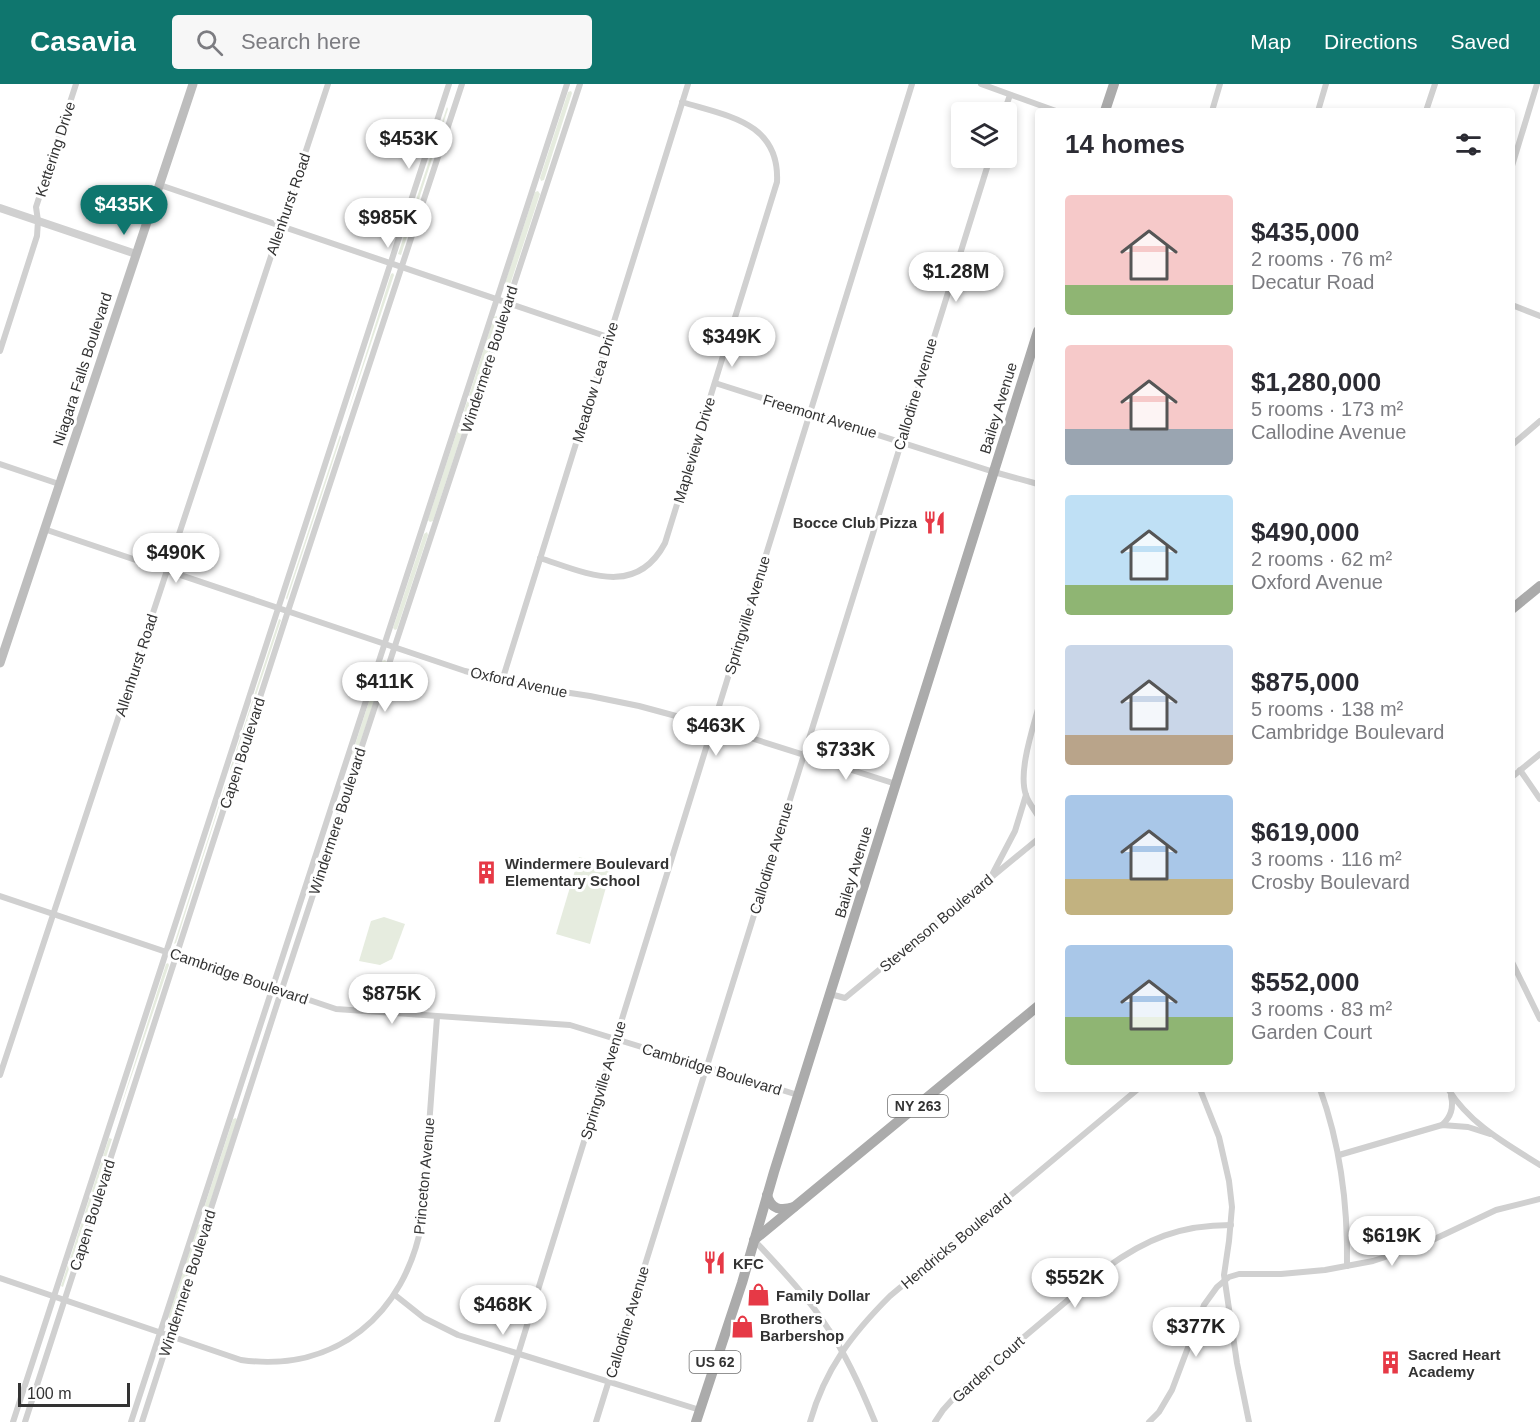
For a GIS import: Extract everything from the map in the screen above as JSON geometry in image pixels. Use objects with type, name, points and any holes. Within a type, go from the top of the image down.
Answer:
[{"type":"main road","name":"Niagara Falls Boulevard","points":[[0,661],[193,84]]},
{"type":"main road","points":[[1106,108],[1114,84]]},
{"type":"main road","name":"Bailey Avenue","points":[[696,1422],[742,1284],[798,1095],[1035,341]]},
{"type":"main road","points":[[1515,607],[1540,586]]},
{"type":"main road","name":"NY 263","points":[[754,1240],[1035,1008]]},
{"type":"main road","points":[[767,1195],[775,1208],[782,1210],[797,1206]]},
{"type":"street","name":"Kettering Drive","points":[[0,351],[37,236],[36,207],[76,84]]},
{"type":"street","name":"Allenhurst Road","points":[[0,1075],[328,84]]},
{"type":"street","name":"Capen Boulevard","points":[[13,1422],[449,84]]},
{"type":"street","name":"Capen Boulevard","points":[[25,1422],[462,84]]},
{"type":"street","name":"Windermere Boulevard","points":[[131,1422],[567,84]]},
{"type":"street","name":"Windermere Boulevard","points":[[142,1422],[281,991],[580,84]]},
{"type":"street","name":"Meadow Lea Drive","points":[[502,681],[688,84]]},
{"type":"street","name":"Springville Avenue","points":[[497,1422],[912,84]]},
{"type":"street","points":[[981,84],[1047,108]]},
{"type":"street","points":[[1213,108],[1220,84]]},
{"type":"street","points":[[1319,108],[1326,84]]},
{"type":"street","points":[[1427,108],[1435,84]]},
{"type":"street","points":[[1515,156],[1537,84]]},
{"type":"street","points":[[1008,102],[1010,95]]},
{"type":"street","name":"Mapleview Drive","points":[[540,558],[612,578],[630,576],[655,559],[665,543],[715,383],[777,182],[776,163],[768,144],[753,127],[743,121],[682,102]]},
{"type":"street","name":"Callodine Avenue","points":[[596,1422],[987,168]]},
{"type":"street","points":[[160,185],[403,266],[608,338]]},
{"type":"street","points":[[0,208],[136,254]]},
{"type":"street","points":[[1515,306],[1540,316]]},
{"type":"street","name":"Freemont Avenue","points":[[715,383],[1035,483]]},
{"type":"street","points":[[1515,442],[1540,421]]},
{"type":"street","points":[[0,464],[60,484]]},
{"type":"street","name":"Oxford Avenue","points":[[44,529],[465,671],[535,688],[623,702],[713,726],[896,784]]},
{"type":"street","points":[[1035,722],[1025,766],[1024,784],[1026,795],[1035,811]]},
{"type":"street","points":[[1515,774],[1540,754]]},
{"type":"street","points":[[1520,770],[1540,799]]},
{"type":"street","points":[[992,876],[1015,831],[1026,795]]},
{"type":"street","name":"Stevenson Boulevard","points":[[830,994],[844,998],[1035,841]]},
{"type":"street","name":"Cambridge Boulevard","points":[[0,896],[336,1009],[570,1025],[798,1095]]},
{"type":"street","points":[[1515,968],[1540,1019]]},
{"type":"street","name":"Princeton Avenue","points":[[0,1278],[241,1360],[272,1363],[303,1359],[332,1349],[358,1333],[381,1312],[395,1295],[412,1260],[422,1222],[436,1017]]},
{"type":"street","name":"Hendricks Boulevard","points":[[810,1422],[822,1388],[842,1350],[890,1296],[1134,1092]]},
{"type":"street","points":[[1201,1092],[1211,1115],[1224,1159],[1232,1204],[1224,1281],[1249,1422]]},
{"type":"street","points":[[1321,1092],[1339,1155],[1346,1210],[1347,1266]]},
{"type":"street","points":[[1442,1125],[1451,1114],[1453,1106],[1449,1092]]},
{"type":"street","points":[[1450,1092],[1472,1119],[1490,1134],[1540,1165]]},
{"type":"street","points":[[1339,1155],[1442,1125],[1468,1127],[1490,1134]]},
{"type":"street","points":[[1149,1422],[1159,1412],[1172,1390],[1204,1305],[1224,1281],[1239,1274],[1303,1272],[1347,1266],[1399,1253],[1497,1210],[1540,1199]]},
{"type":"street","name":"Garden Court","points":[[935,1422],[961,1390],[1129,1251],[1175,1231],[1192,1227],[1231,1225]]},
{"type":"street","points":[[754,1240],[815,1310],[842,1350],[875,1422]]},
{"type":"street","points":[[395,1295],[417,1313],[458,1335],[700,1410]]},
{"type":"shaded area","points":[[571,91],[544,180],[541,181],[540,178],[568,92]]},
{"type":"shaded area","points":[[447,107],[448,109],[401,255],[398,254]]},
{"type":"shaded area","points":[[538,191],[540,194],[510,285],[507,286],[505,283],[535,192]]},
{"type":"shaded area","points":[[391,274],[394,275],[345,421]]},
{"type":"shaded area","points":[[494,317],[499,318],[468,413],[465,414],[464,411]]},
{"type":"shaded area","points":[[462,424],[464,427],[433,521],[430,522],[428,520],[459,425]]},
{"type":"shaded area","points":[[340,435],[341,437],[287,600],[286,598]]},
{"type":"shaded area","points":[[427,532],[428,535],[395,630],[393,628],[424,534]]},
{"type":"shaded area","points":[[279,619],[281,620],[231,771],[230,769]]},
{"type":"shaded area","points":[[382,661],[387,662],[354,756],[352,754]]},
{"type":"shaded area","points":[[225,786],[176,943],[174,944]]},
{"type":"shaded area","points":[[579,857],[612,866],[590,944],[556,934]]},
{"type":"shaded area","points":[[384,917],[405,924],[392,959],[380,965],[359,961],[371,921]]},
{"type":"shaded area","points":[[166,964],[169,965],[115,1125]]},
{"type":"shaded area","points":[[236,1118],[207,1212],[204,1214],[203,1211],[233,1119]]},
{"type":"shaded area","points":[[109,1138],[112,1139],[63,1287],[61,1286]]},
{"type":"shaded area","points":[[201,1224],[203,1227],[173,1318],[170,1319],[168,1317],[198,1225]]},
{"type":"place","name":"Bocce Club Pizza","points":[[935,522]]},
{"type":"place","name":"Windermere Boulevard Elementary School","points":[[487,872]]},
{"type":"place","name":"KFC","points":[[715,1263]]},
{"type":"place","name":"Family Dollar","points":[[758,1295]]},
{"type":"place","name":"Brothers Barbershop","points":[[742,1327]]},
{"type":"place","name":"Sacred Heart Academy","points":[[1390,1363]]}]
